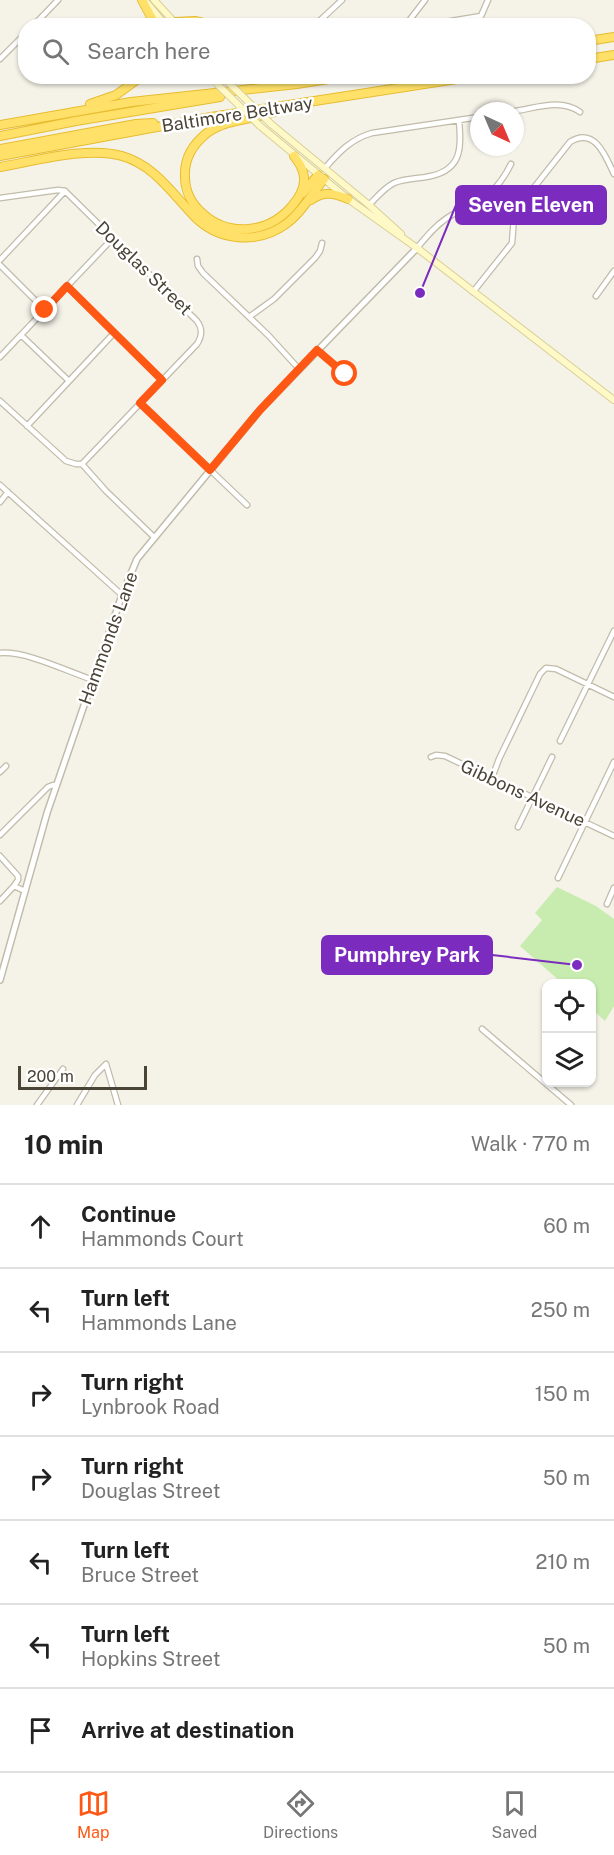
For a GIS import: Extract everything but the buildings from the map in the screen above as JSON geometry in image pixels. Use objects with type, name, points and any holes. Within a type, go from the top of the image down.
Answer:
[{"type":"highway","points":[[143,0],[152,18]]},
{"type":"highway","points":[[596,40],[614,37]]},
{"type":"highway","points":[[596,58],[614,55]]},
{"type":"highway","points":[[10,123],[106,99],[132,84]]},
{"type":"highway","points":[[0,136],[297,84]]},
{"type":"highway","name":"Baltimore Beltway","points":[[0,125],[131,102],[297,84]]},
{"type":"highway","name":"Baltimore Beltway","points":[[0,156],[211,117],[424,84]]},
{"type":"highway","points":[[294,104],[274,114],[227,124],[208,133],[191,151],[185,174],[190,198],[213,222],[232,229],[252,230],[270,224],[283,215],[322,174]]},
{"type":"highway","points":[[0,149],[136,124],[211,117]]},
{"type":"highway","points":[[0,167],[89,153],[121,156],[141,164],[158,177],[202,223],[216,232],[232,236],[250,237],[270,232],[285,224],[313,198],[325,193],[337,194],[348,199]]},
{"type":"highway","points":[[294,156],[304,174],[302,188],[296,201]]},
{"type":"highway","points":[[299,210],[322,174]]},
{"type":"main road","points":[[143,0],[159,18]]},
{"type":"main road","points":[[154,0],[170,18]]},
{"type":"main road","points":[[218,84],[294,156],[369,205],[417,248]]},
{"type":"main road","points":[[230,84],[348,199],[417,248],[614,400]]},
{"type":"street","points":[[41,18],[58,0]]},
{"type":"street","points":[[324,18],[342,0]]},
{"type":"street","points":[[411,18],[425,0]]},
{"type":"street","points":[[469,18],[481,16],[488,0]]},
{"type":"street","points":[[0,60],[18,41]]},
{"type":"street","points":[[524,110],[561,104],[571,106],[580,112]]},
{"type":"street","points":[[322,174],[346,146],[362,136],[470,118]]},
{"type":"street","points":[[369,205],[395,183],[432,176],[449,168],[460,150],[459,120]]},
{"type":"street","points":[[473,292],[512,243],[514,217],[517,209],[570,142],[581,138],[599,145],[614,174]]},
{"type":"street","points":[[417,248],[446,218],[491,193],[498,186],[510,164]]},
{"type":"street","points":[[0,198],[65,191]]},
{"type":"street","points":[[0,260],[65,191]]},
{"type":"street","name":"Douglas Street","points":[[65,191],[197,321],[202,330],[196,344],[82,464]]},
{"type":"street","points":[[0,357],[113,238]]},
{"type":"street","points":[[249,317],[274,299],[315,258],[322,243]]},
{"type":"street","name":"Hammonds Lane","points":[[0,980],[40,834],[122,595],[137,560],[260,410],[417,248]]},
{"type":"street","points":[[197,259],[198,266],[203,273],[299,369]]},
{"type":"street","points":[[0,265],[45,310]]},
{"type":"street","points":[[596,296],[614,271]]},
{"type":"street","points":[[67,286],[162,380]]},
{"type":"street","points":[[27,426],[114,333]]},
{"type":"street","points":[[21,335],[69,381]]},
{"type":"street","points":[[317,350],[345,374]]},
{"type":"street","points":[[0,401],[66,461],[82,464],[106,491],[154,537]]},
{"type":"street","points":[[140,403],[248,506]]},
{"type":"street","points":[[0,485],[122,595]]},
{"type":"street","points":[[0,501],[8,492]]},
{"type":"street","points":[[560,741],[614,631]]},
{"type":"street","points":[[0,653],[8,652],[26,656],[93,680]]},
{"type":"street","points":[[492,778],[519,716],[540,674],[546,668],[556,669],[614,697]]},
{"type":"street","name":"Gibbons Avenue","points":[[431,757],[445,756],[614,836]]},
{"type":"street","points":[[518,827],[552,757]]},
{"type":"street","points":[[558,878],[614,762]]},
{"type":"street","points":[[0,772],[6,766]]},
{"type":"street","points":[[0,835],[48,787],[56,786]]},
{"type":"street","points":[[0,856],[17,874],[18,880],[0,901]]},
{"type":"street","points":[[14,886],[25,891]]},
{"type":"street","points":[[606,904],[614,888]]},
{"type":"street","points":[[482,1029],[571,1105]]},
{"type":"street","points":[[77,1105],[95,1075],[106,1064],[118,1105]]},
{"type":"street","points":[[38,1105],[63,1069]]},
{"type":"green space","points":[[557,887],[596,906],[614,919],[614,1006],[605,1021],[596,1013],[596,979],[557,979],[520,946],[542,920],[535,913]]},
{"type":"place","name":"Seven Eleven","points":[[420,293]]},
{"type":"place","name":"Pumphrey Park","points":[[577,965]]},
{"type":"route","points":[[45,310],[67,286],[162,380],[140,403],[210,470],[260,410],[317,350],[345,374]]}]
